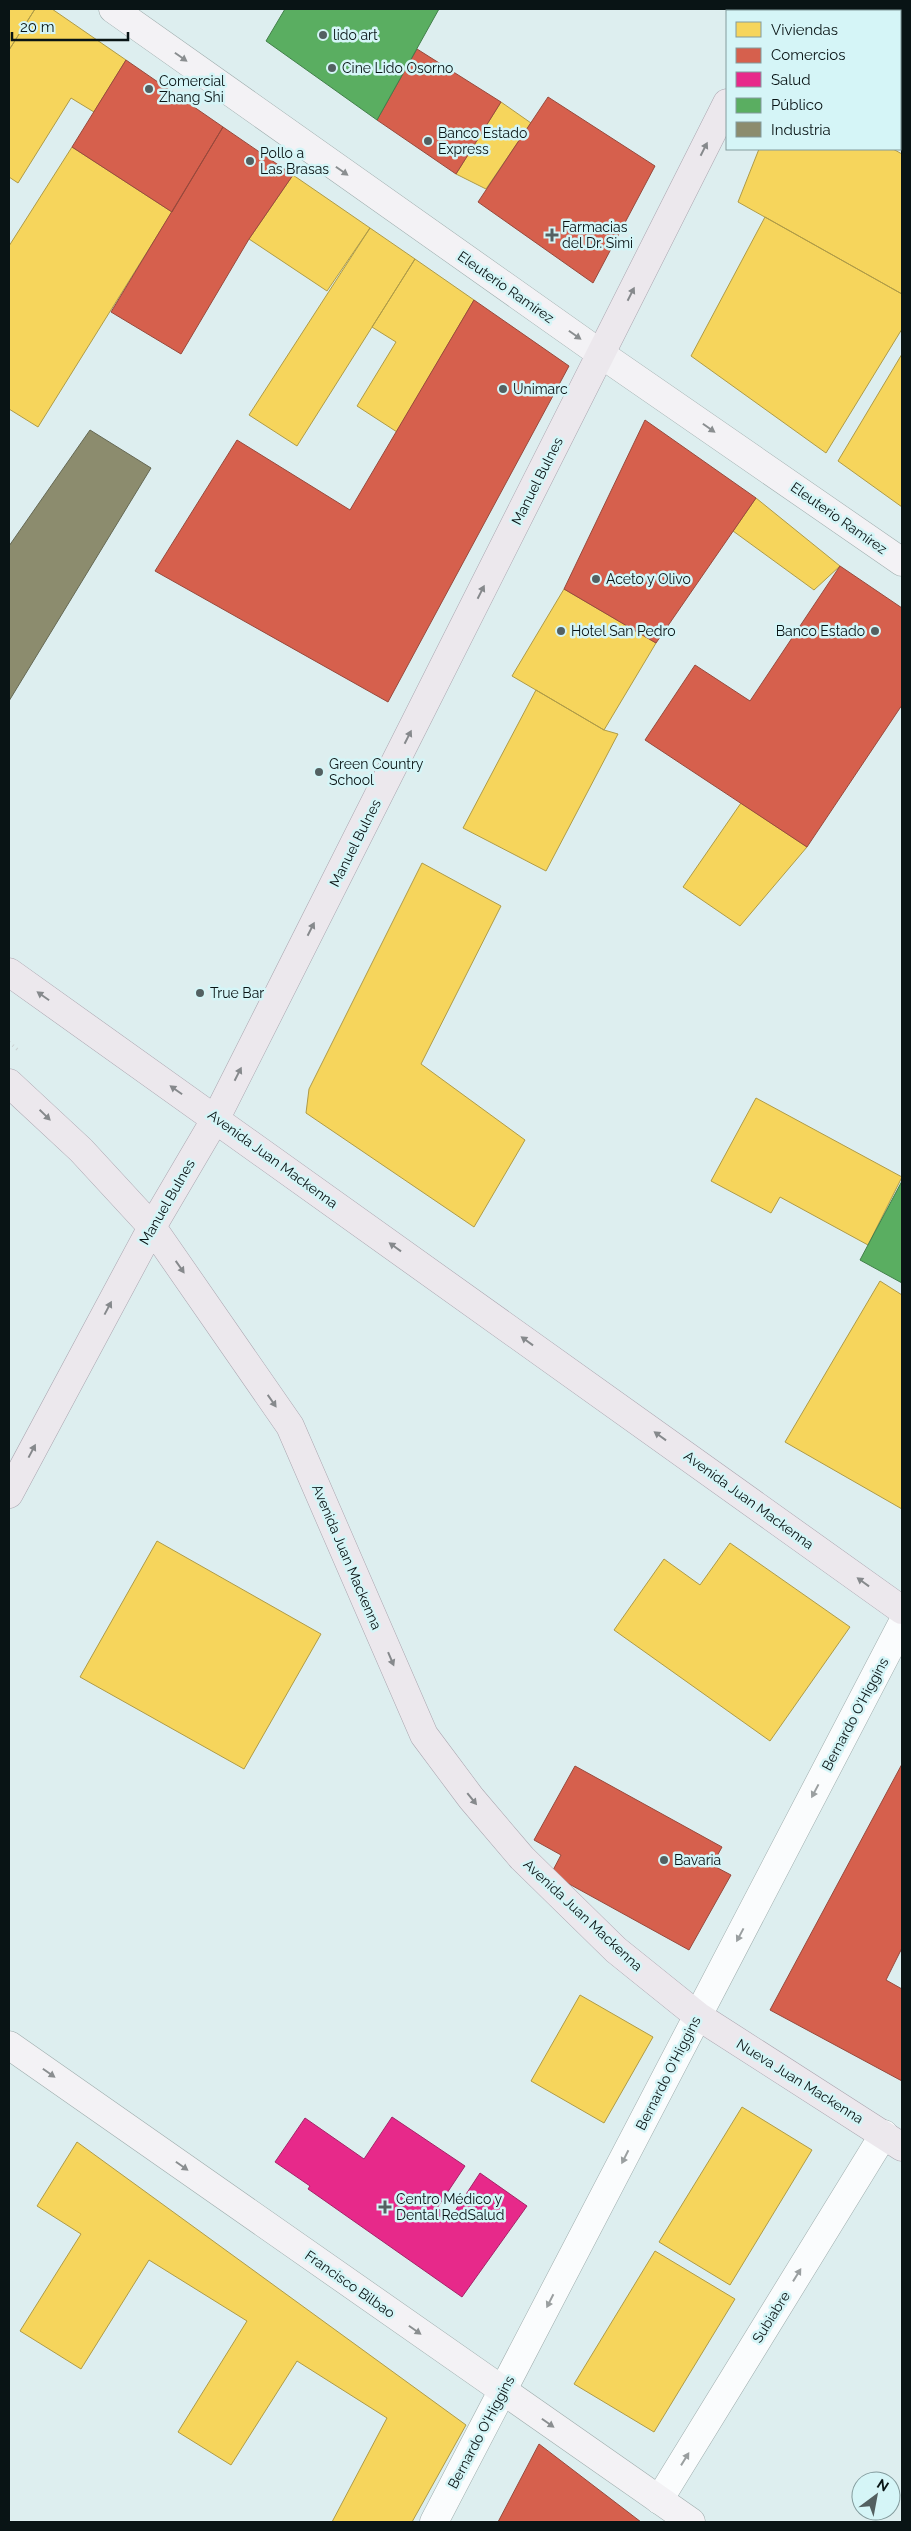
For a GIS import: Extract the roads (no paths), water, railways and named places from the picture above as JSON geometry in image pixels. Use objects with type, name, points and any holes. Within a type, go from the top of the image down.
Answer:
[{"type":"main road","name":"Eleuterio Ramírez","points":[[113,9],[601,354],[902,562]]},
{"type":"main road","name":"Manuel Bulnes","points":[[9,1494],[152,1227],[216,1118],[726,106]]},
{"type":"main road","name":"Avenida Juan Mackenna","points":[[9,972],[216,1118],[902,1610]]},
{"type":"main road","name":"Avenida Juan Mackenna","points":[[9,1083],[81,1150],[152,1227],[290,1426],[424,1735],[471,1798],[535,1871],[616,1950],[698,2016]]},
{"type":"main road","name":"Nueva Juan Mackenna","points":[[698,2016],[893,2141]]},
{"type":"main road","name":"Francisco Bilbao","points":[[9,2045],[502,2392],[691,2522]]},
{"type":"street","name":"Bernardo O'Higgins","points":[[434,2522],[902,1624]]},
{"type":"street","name":"Subiabre","points":[[659,2500],[893,2141]]},
{"type":"place","name":"lido art","points":[[323,35]]},
{"type":"place","name":"Cine Lido Osorno","points":[[332,68]]},
{"type":"place","name":"Comercial Zhang Shi","points":[[149,89]]},
{"type":"place","name":"Banco Estado Express","points":[[428,141]]},
{"type":"place","name":"Pollo a Las Brasas","points":[[250,161]]},
{"type":"place","name":"Farmacias del Dr. Simi","points":[[552,235]]},
{"type":"place","name":"Unimarc","points":[[503,389]]},
{"type":"place","name":"Aceto y Olivo","points":[[596,579]]},
{"type":"place","name":"Hotel San Pedro","points":[[561,631]]},
{"type":"place","name":"Banco Estado","points":[[875,631]]},
{"type":"place","name":"Green Country School","points":[[319,772]]},
{"type":"place","name":"True Bar","points":[[200,993]]},
{"type":"place","name":"Bavaria","points":[[664,1860]]},
{"type":"place","name":"Centro Médico y Dental RedSalud","points":[[385,2207]]}]
